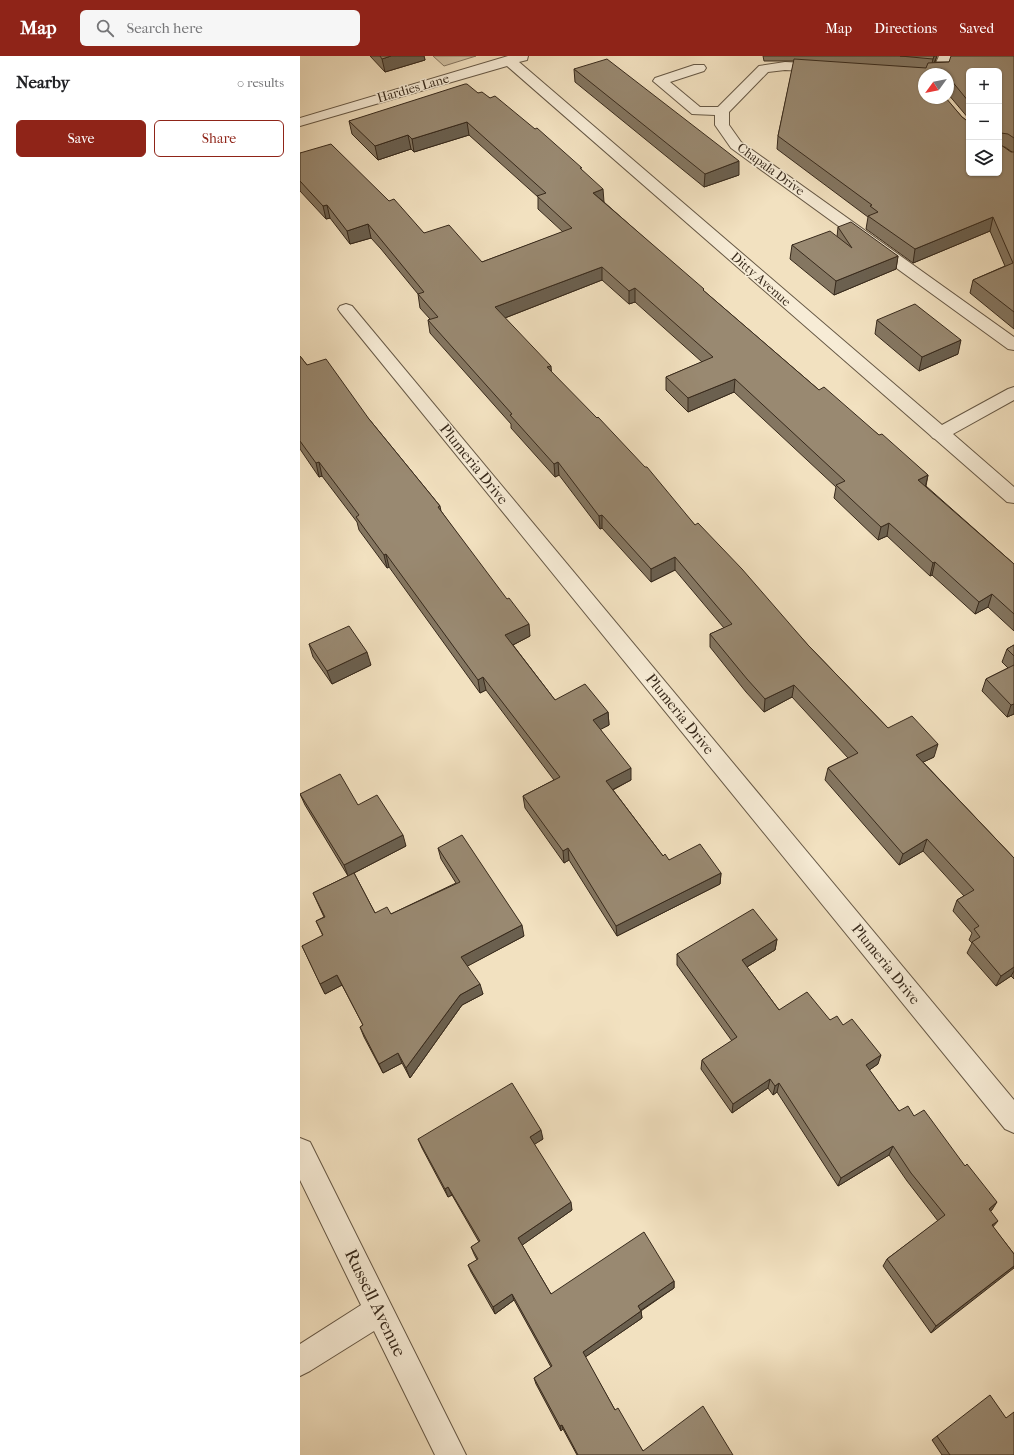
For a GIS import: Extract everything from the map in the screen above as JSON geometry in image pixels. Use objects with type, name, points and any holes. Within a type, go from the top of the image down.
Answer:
[{"type":"street","name":"Hardies Lane","points":[[300,122],[508,60],[527,56]]},
{"type":"street","points":[[941,68],[946,56]]},
{"type":"street","name":"Ditty Avenue","points":[[508,60],[1014,497]]},
{"type":"street","points":[[699,68],[660,81],[697,111],[722,111],[764,69],[786,66],[839,70]]},
{"type":"street","name":"Chapala Drive","points":[[722,111],[722,125],[736,145],[1014,345]]},
{"type":"street","name":"Plumeria Drive","points":[[346,309],[1014,1120]]},
{"type":"street","points":[[940,434],[1014,393]]},
{"type":"street","name":"Russell Avenue","points":[[300,1151],[451,1455]]},
{"type":"street","points":[[300,1361],[379,1311]]},
{"type":"shaded area","points":[[433,56],[476,56],[444,66]]},
{"type":"building","points":[[380,56],[391,56],[382,59]]},
{"type":"building","points":[[900,56],[934,56],[933,59]]},
{"type":"building","points":[[951,56],[1014,56],[1014,138],[1008,134],[1002,133],[1002,68],[966,68],[966,98],[954,84],[954,68],[926,68],[928,63],[949,62]]},
{"type":"building","points":[[607,59],[739,161],[705,174],[574,69]]},
{"type":"building","points":[[794,59],[926,68],[918,68],[918,104],[951,104],[966,120],[966,176],[1002,176],[1002,146],[1011,152],[1014,152],[1014,312],[973,280],[1013,263],[993,217],[915,249],[868,216],[878,212],[870,206],[872,205],[778,136]]},
{"type":"building","points":[[465,84],[478,93],[482,92],[490,98],[495,96],[535,129],[537,128],[603,189],[593,193],[819,390],[824,387],[879,435],[882,434],[928,475],[918,480],[1014,564],[1014,614],[992,594],[979,602],[889,523],[881,527],[836,485],[845,481],[735,379],[688,398],[666,377],[713,357],[635,288],[629,291],[602,267],[495,307],[551,366],[547,367],[597,418],[598,417],[645,467],[647,467],[695,525],[698,523],[742,569],[808,645],[888,728],[912,716],[938,744],[916,755],[1014,858],[1014,967],[1001,976],[972,942],[980,937],[974,929],[979,926],[957,900],[974,890],[927,839],[903,854],[828,768],[858,753],[794,685],[765,699],[710,634],[732,624],[675,557],[651,569],[602,515],[599,516],[558,462],[554,464],[510,415],[512,414],[428,320],[438,317],[418,294],[424,292],[368,224],[347,231],[327,205],[323,206],[300,181],[300,153],[331,144],[389,201],[394,199],[424,233],[449,225],[482,262],[572,228],[537,196],[546,193],[467,122],[412,139],[408,135],[375,146],[349,121]]},
{"type":"building","points":[[851,222],[898,256],[836,281],[792,245],[830,231],[852,248],[838,227]]},
{"type":"building","points":[[915,304],[961,340],[922,357],[877,320]]},
{"type":"building","points":[[300,356],[307,365],[326,359],[369,419],[440,506],[438,507],[507,599],[509,598],[529,624],[505,635],[555,700],[585,684],[608,712],[593,720],[631,768],[606,781],[663,856],[665,854],[669,860],[700,844],[721,873],[616,926],[568,848],[563,851],[523,796],[560,777],[483,677],[478,680],[386,554],[384,555],[356,517],[359,515],[319,462],[316,463],[300,441]]},
{"type":"building","points":[[349,626],[367,652],[327,671],[309,644]]},
{"type":"building","points":[[1014,645],[1014,656],[1007,649]]},
{"type":"building","points":[[1014,665],[1014,704],[1011,705],[986,679]]},
{"type":"building","points":[[340,774],[358,805],[377,795],[403,835],[344,865],[300,794]]},
{"type":"building","points":[[462,835],[522,925],[461,957],[480,984],[460,995],[406,1068],[398,1053],[379,1064],[360,1027],[363,1025],[337,975],[320,984],[302,946],[323,935],[316,921],[325,917],[313,893],[354,873],[375,913],[387,907],[391,914],[460,882],[438,848]]},
{"type":"building","points":[[753,909],[777,939],[742,960],[779,1010],[807,992],[830,1020],[837,1016],[843,1025],[852,1019],[881,1055],[866,1065],[899,1111],[908,1106],[914,1116],[924,1110],[965,1166],[967,1164],[997,1202],[989,1209],[998,1221],[992,1225],[1014,1254],[1014,1266],[936,1326],[887,1259],[945,1215],[911,1173],[893,1146],[841,1178],[779,1083],[775,1086],[770,1079],[733,1104],[702,1060],[737,1037],[677,954]]},
{"type":"building","points":[[512,1083],[541,1130],[530,1137],[571,1202],[518,1238],[551,1294],[644,1232],[674,1281],[638,1306],[641,1311],[583,1352],[615,1410],[618,1408],[643,1451],[703,1406],[733,1455],[578,1455],[562,1425],[560,1426],[534,1378],[552,1366],[512,1294],[493,1307],[468,1265],[478,1259],[471,1247],[480,1241],[448,1187],[445,1189],[418,1139]]},
{"type":"building","points":[[990,1395],[1006,1418],[1014,1412],[1014,1455],[950,1455],[937,1436]]}]
